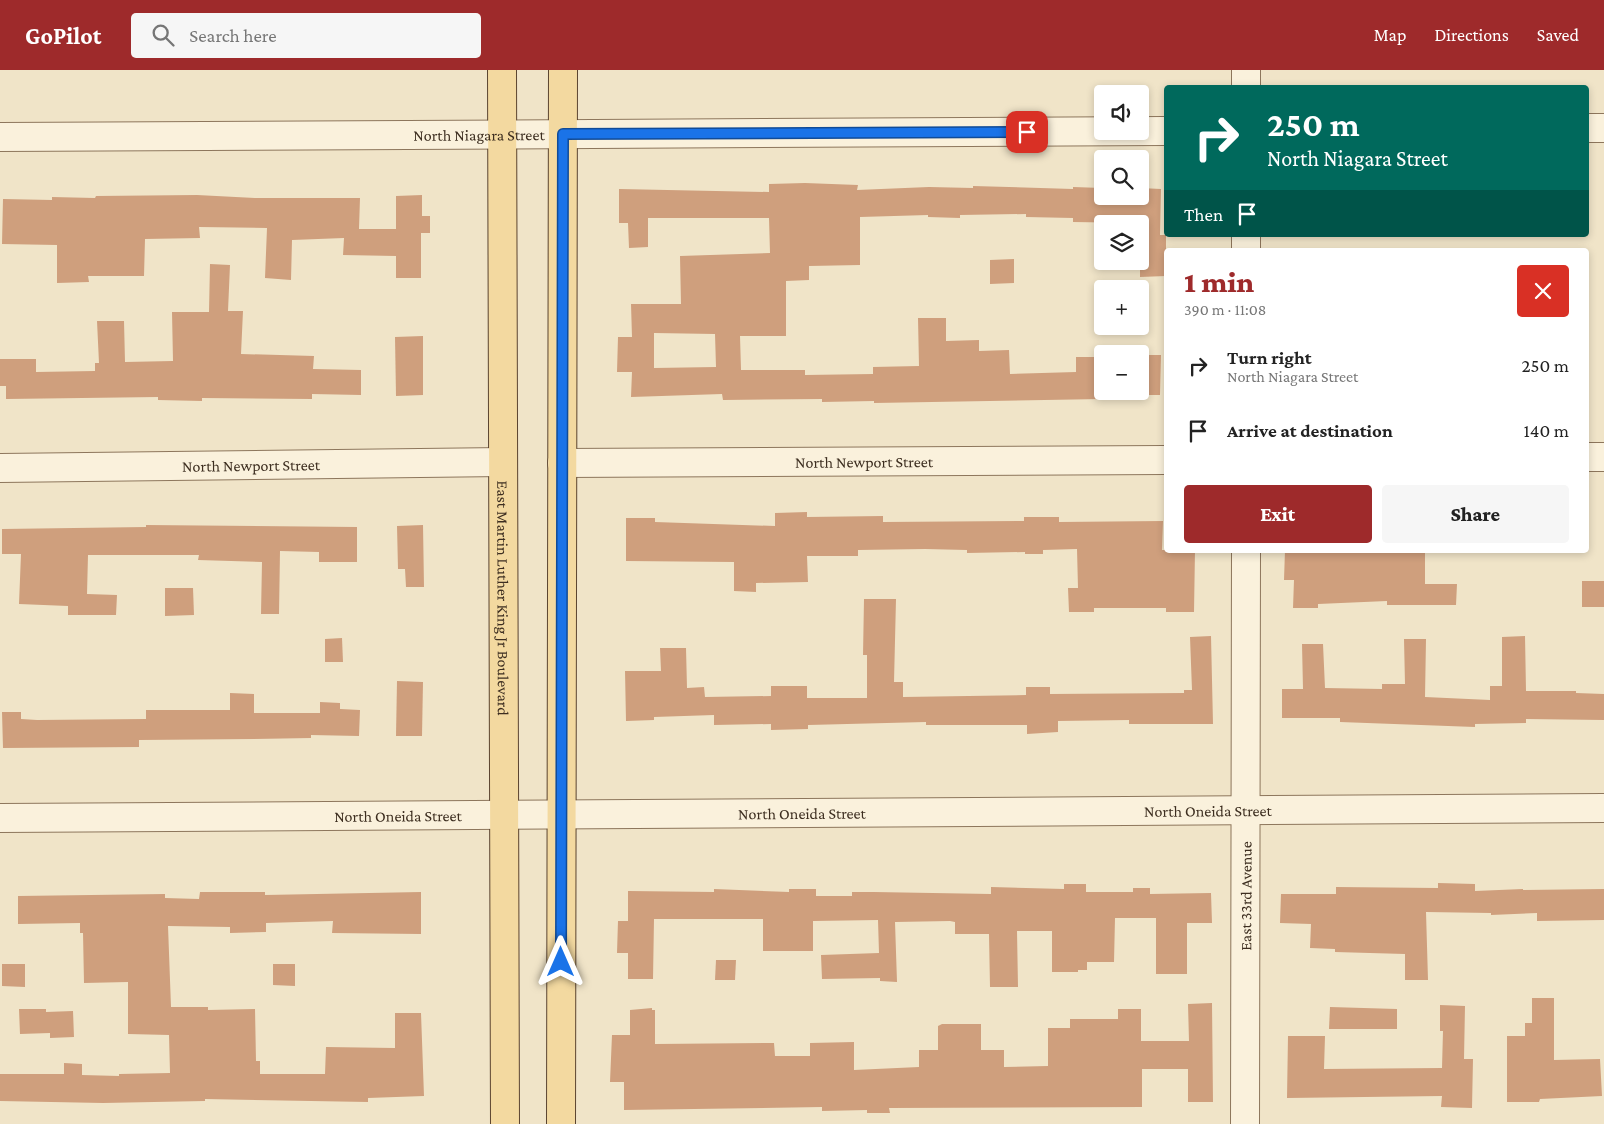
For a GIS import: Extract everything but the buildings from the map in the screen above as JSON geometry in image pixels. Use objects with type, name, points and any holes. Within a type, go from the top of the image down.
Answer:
[{"type":"main road","name":"East Martin Luther King Jr Boulevard","points":[[502,70],[505,1124]]},
{"type":"main road","points":[[561,1124],[563,70]]},
{"type":"street","points":[[1246,70],[1246,85]]},
{"type":"street","points":[[1589,128],[1604,128]]},
{"type":"street","name":"North Niagara Street","points":[[0,137],[1164,131]]},
{"type":"street","points":[[1589,457],[1604,457]]},
{"type":"street","name":"North Newport Street","points":[[562,462],[1164,460]]},
{"type":"street","name":"North Newport Street","points":[[0,468],[503,462]]},
{"type":"street","name":"East 33rd Avenue","points":[[1245,1124],[1246,553]]},
{"type":"street","name":"North Oneida Street","points":[[0,818],[1604,808]]},
{"type":"route","points":[[561,962],[563,134],[1027,132]]}]
